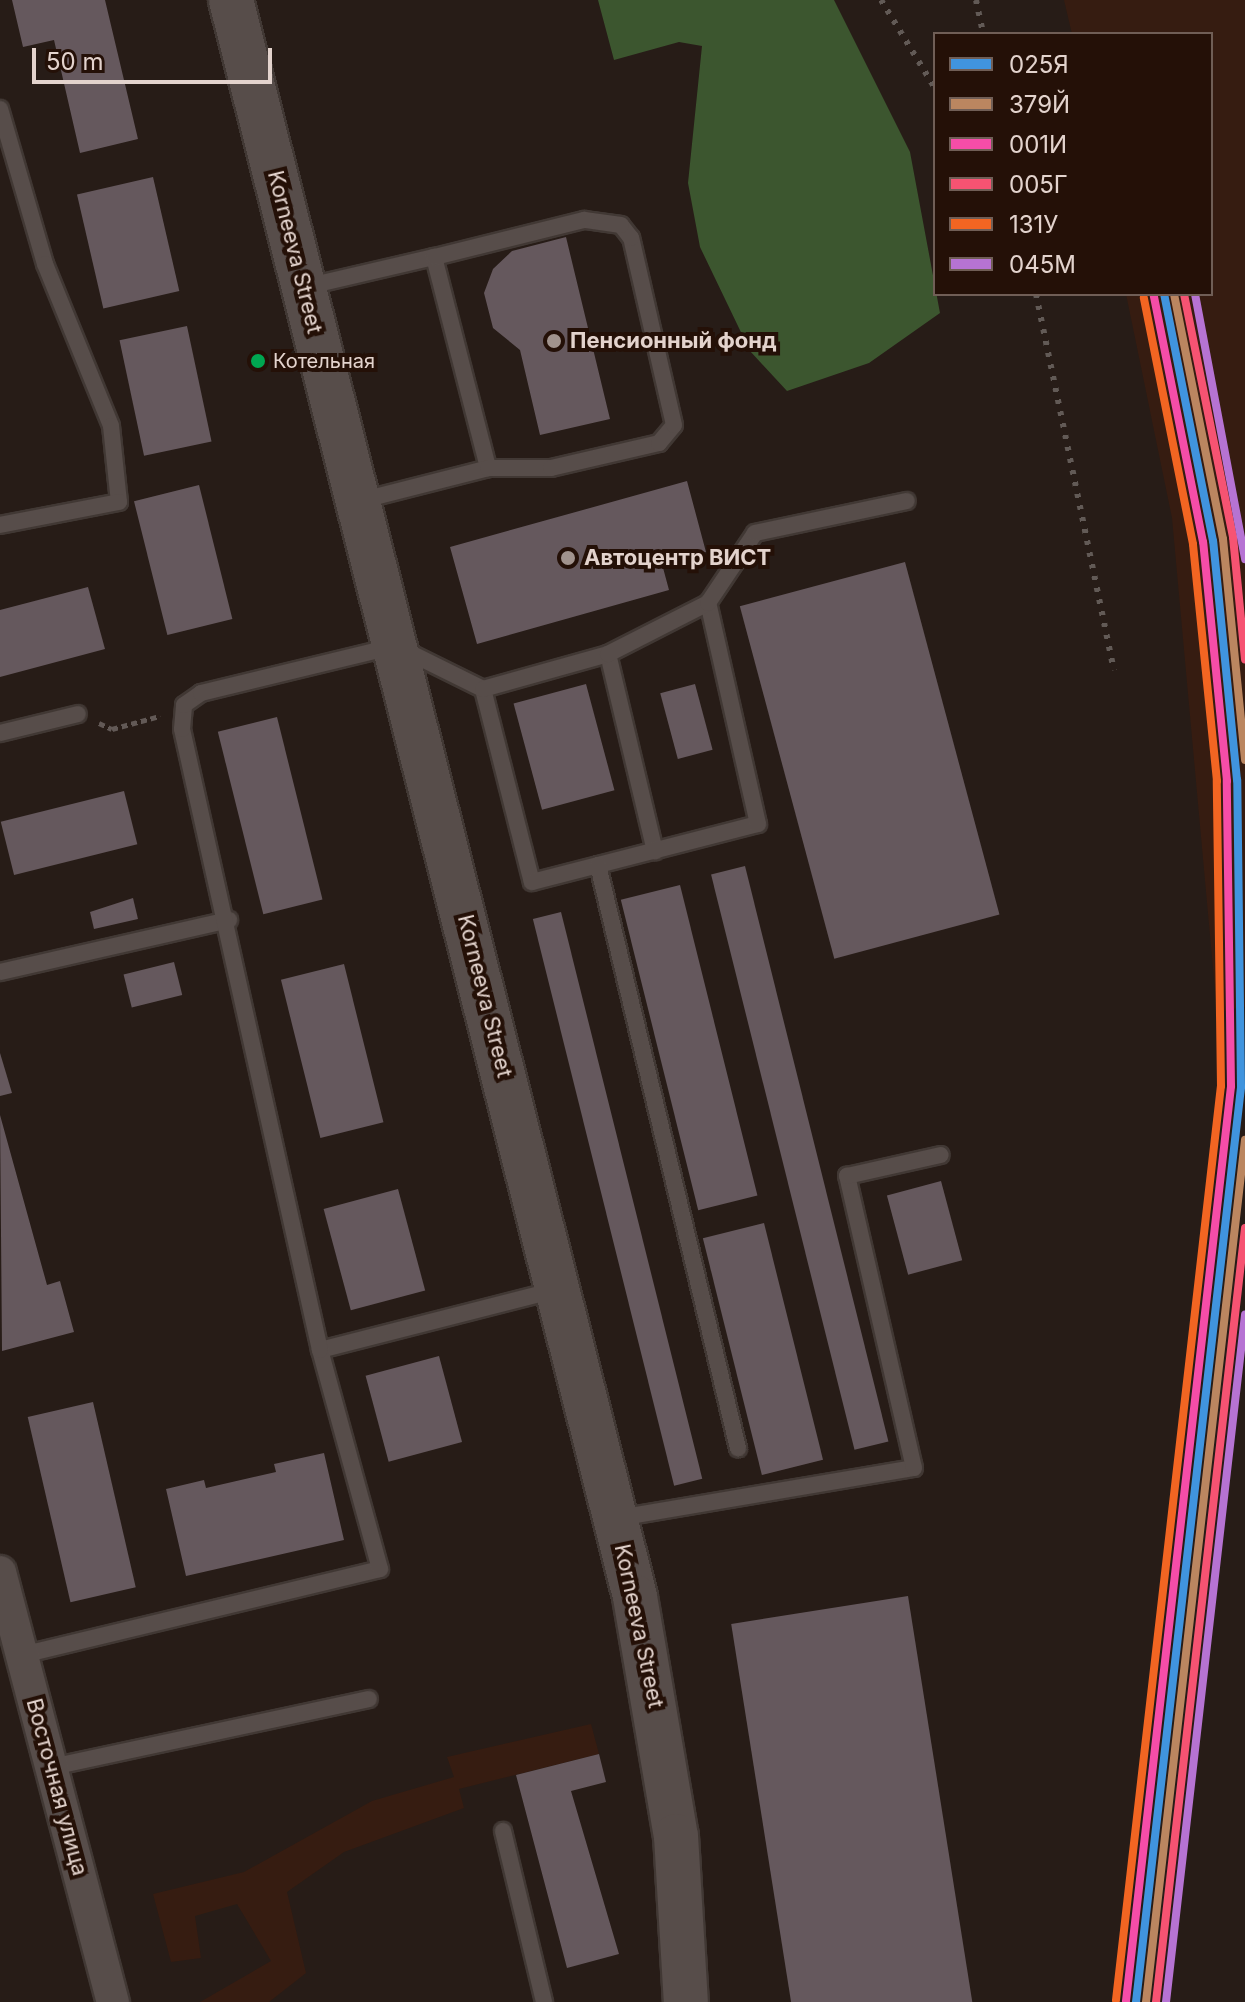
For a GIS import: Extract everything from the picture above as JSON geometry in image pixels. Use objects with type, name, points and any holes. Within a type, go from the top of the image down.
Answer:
[{"type":"street","name":"Korneeva Street","points":[[231,0],[617,1518],[668,1778],[686,2002]]},
{"type":"street","name":"Восточная улица","points":[[0,1572],[11,1658],[52,1767],[113,2002]]},
{"type":"lane","points":[[0,109],[45,264],[111,426],[119,502],[0,525]]},
{"type":"lane","points":[[304,288],[584,220],[621,225],[631,238],[670,391],[674,425],[659,443],[551,468],[488,468],[358,502]]},
{"type":"lane","points":[[434,257],[488,468]]},
{"type":"lane","points":[[11,1658],[380,1569],[320,1350],[229,920],[181,711],[201,693],[396,646],[483,689],[608,654],[708,603],[755,533],[907,501]]},
{"type":"lane","points":[[483,689],[532,882],[758,824],[708,603]]},
{"type":"lane","points":[[608,654],[655,851]]},
{"type":"lane","points":[[0,733],[78,714]]},
{"type":"lane","points":[[598,865],[738,1448]]},
{"type":"lane","points":[[0,972],[229,920]]},
{"type":"lane","points":[[617,1518],[914,1468],[847,1176],[941,1155]]},
{"type":"lane","points":[[320,1350],[559,1289]]},
{"type":"lane","points":[[52,1767],[369,1699]]},
{"type":"lane","points":[[503,1831],[544,2002]]},
{"type":"path","points":[[78,714],[93,716],[107,729],[181,711]]},
{"type":"shaded area","points":[[1064,0],[1245,0],[1245,1007],[1217,1012],[1172,518],[1126,296],[1213,296],[1213,32],[1072,32]]},
{"type":"shaded area","points":[[591,1724],[599,1754],[459,1789],[464,1808],[344,1852],[287,1892],[306,1973],[269,2002],[200,2002],[271,1961],[237,1904],[195,1916],[201,1958],[171,1962],[153,1894],[244,1872],[372,1801],[454,1777],[447,1757]]},
{"type":"green space","points":[[598,0],[834,0],[910,152],[933,275],[933,296],[937,296],[940,313],[869,363],[787,391],[750,351],[700,247],[688,183],[702,46],[679,42],[614,60]]},
{"type":"building","points":[[12,0],[105,0],[138,139],[80,153],[54,40],[23,47]]},
{"type":"building","points":[[153,177],[179,291],[103,309],[77,195]]},
{"type":"building","name":"Пенсионный фонд","points":[[566,237],[610,419],[540,435],[520,350],[493,328],[484,293],[493,269],[512,251]]},
{"type":"building","points":[[187,326],[212,441],[144,456],[120,340]]},
{"type":"building","name":"Автоцентр ВИСТ","points":[[687,481],[706,552],[662,564],[669,590],[477,644],[450,547]]},
{"type":"building","points":[[199,485],[232,619],[167,635],[134,501]]},
{"type":"building","points":[[905,562],[999,915],[834,959],[740,606]]},
{"type":"building","points":[[88,587],[105,649],[0,677],[0,610]]},
{"type":"building","points":[[586,684],[614,790],[542,810],[514,703]]},
{"type":"building","points":[[695,684],[713,750],[678,759],[660,693]]},
{"type":"building","points":[[277,717],[322,899],[263,914],[218,732]]},
{"type":"building","points":[[124,791],[137,844],[14,875],[1,822]]},
{"type":"building","points":[[745,866],[888,1441],[854,1450],[711,874]]},
{"type":"building","points":[[680,885],[757,1195],[698,1210],[621,900]]},
{"type":"building","points":[[133,898],[138,919],[94,929],[90,912]]},
{"type":"building","points":[[561,912],[702,1479],[674,1486],[533,919]]},
{"type":"building","points":[[174,962],[182,995],[132,1008],[124,975]]},
{"type":"building","points":[[344,964],[383,1122],[320,1138],[281,980]]},
{"type":"building","points":[[0,1053],[12,1093],[0,1096]]},
{"type":"building","points":[[0,1115],[47,1285],[60,1281],[74,1332],[2,1351]]},
{"type":"building","points":[[941,1181],[962,1260],[908,1275],[887,1195]]},
{"type":"building","points":[[398,1189],[425,1290],[351,1310],[324,1209]]},
{"type":"building","points":[[764,1223],[823,1460],[762,1475],[703,1238]]},
{"type":"building","points":[[439,1356],[462,1442],[389,1462],[366,1376]]},
{"type":"building","points":[[93,1402],[136,1587],[70,1602],[28,1417]]},
{"type":"building","points":[[324,1453],[344,1540],[186,1576],[166,1489],[204,1480],[206,1488],[276,1472],[274,1464]]},
{"type":"building","points":[[908,1596],[972,2002],[791,2002],[731,1624]]},
{"type":"building","points":[[599,1754],[606,1782],[571,1791],[619,1954],[567,1968],[516,1775]]},
{"type":"railway","points":[[881,0],[933,85]]},
{"type":"railway","points":[[976,0],[983,32]]},
{"type":"railway","points":[[1036,296],[1114,670]]},
{"type":"transit line","name":"001И","points":[[1126,2001],[1231,1086],[1227,781],[1203,542],[1154,296]]},
{"type":"transit line","name":"025Я","points":[[1136,2002],[1241,1087],[1237,780],[1213,541],[1164,296]]},
{"type":"transit line","name":"379Й","points":[[1174,296],[1223,539],[1245,760]]},
{"type":"transit line","name":"005Г","points":[[1184,296],[1233,537],[1245,659]]},
{"type":"transit line","name":"045М","points":[[1195,296],[1245,559]]},
{"type":"transit line","name":"131У","points":[[1116,2000],[1221,1086],[1217,781],[1193,544],[1144,298]]},
{"type":"transit line","name":"379Й","points":[[1146,2002],[1245,1140]]},
{"type":"transit line","name":"005Г","points":[[1156,2002],[1245,1228]]},
{"type":"transit line","name":"045М","points":[[1166,2002],[1245,1315]]},
{"type":"place","name":"Пенсионный фонд","points":[[554,341]]},
{"type":"place","name":"Котельная","points":[[258,361]]},
{"type":"place","name":"Автоцентр ВИСТ","points":[[568,558]]}]
